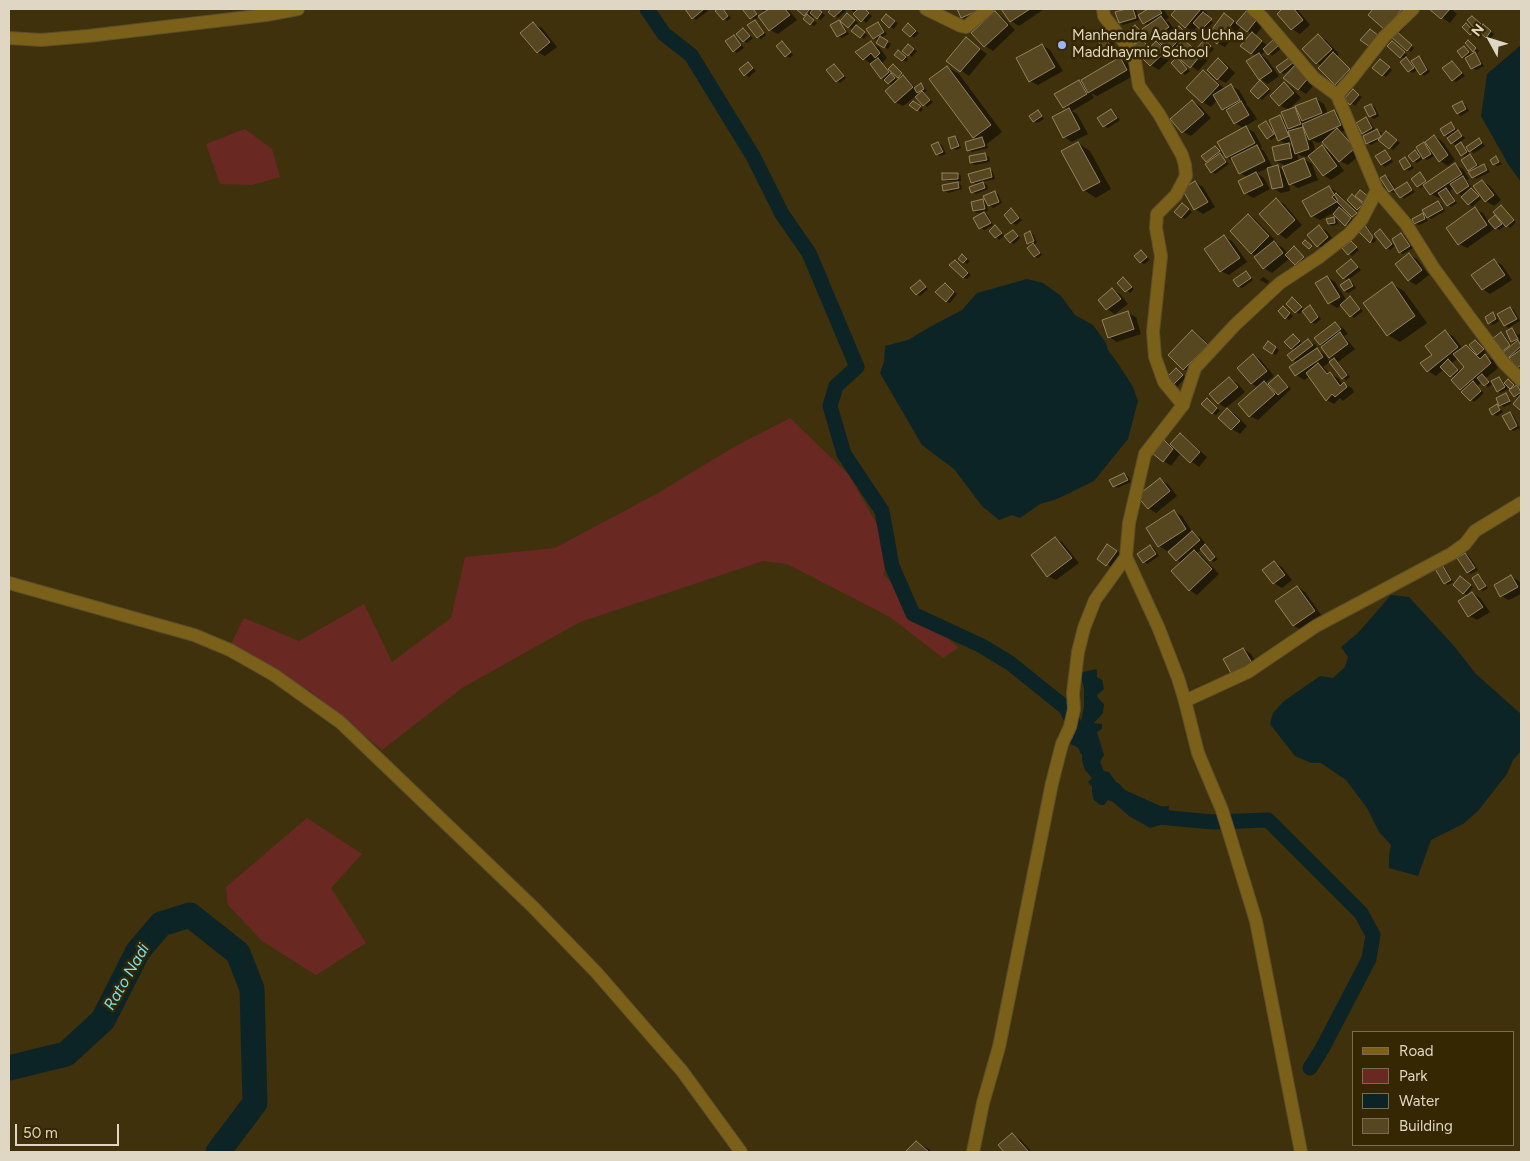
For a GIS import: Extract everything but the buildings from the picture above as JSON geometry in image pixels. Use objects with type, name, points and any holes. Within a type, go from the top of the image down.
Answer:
[{"type":"street","points":[[9,38],[41,40],[88,36],[257,16],[298,9]]},
{"type":"street","points":[[926,9],[960,26],[966,26],[988,9]]},
{"type":"street","points":[[1103,9],[1104,16],[1134,55],[1139,86],[1159,114],[1182,155],[1185,165],[1186,176],[1176,195],[1157,214],[1156,228],[1161,256],[1153,332],[1156,357],[1164,382],[1183,405]]},
{"type":"street","points":[[1253,9],[1262,16],[1314,78],[1337,95],[1377,190],[1406,224],[1433,267],[1504,363],[1521,380]]},
{"type":"street","points":[[1337,95],[1384,37],[1413,9]]},
{"type":"street","points":[[1301,1152],[1256,921],[1222,810],[1198,754],[1185,701],[1159,629],[1126,557],[1128,523],[1145,454],[1183,405],[1195,368],[1235,325],[1280,283],[1349,234],[1362,219],[1377,190]]},
{"type":"street","points":[[1185,701],[1248,672],[1316,626],[1451,554],[1465,544],[1475,531],[1521,503]]},
{"type":"street","points":[[973,1152],[983,1103],[999,1047],[1052,783],[1062,744],[1070,727],[1074,709],[1073,693],[1078,652],[1084,628],[1095,600],[1126,557]]},
{"type":"street","points":[[9,583],[194,635],[230,650],[274,675],[340,722],[532,906],[596,972],[682,1071],[741,1152]]},
{"type":"green space","points":[[245,129],[272,149],[280,177],[252,185],[220,184],[206,144]]},
{"type":"green space","points":[[790,418],[849,475],[887,542],[884,575],[958,648],[943,658],[890,617],[787,564],[763,561],[580,622],[462,688],[382,750],[311,692],[230,646],[244,618],[299,641],[364,604],[392,662],[451,618],[465,557],[555,548],[658,493],[734,447]]},
{"type":"green space","points":[[307,818],[362,854],[331,888],[366,943],[316,975],[262,941],[228,905],[226,887]]},
{"type":"water","points":[[1521,45],[1521,182],[1508,164],[1481,116],[1487,74]]},
{"type":"water","points":[[1027,279],[1043,283],[1061,296],[1075,315],[1093,325],[1133,387],[1138,401],[1128,439],[1094,481],[1057,499],[1040,504],[1020,518],[1012,515],[999,520],[982,506],[954,469],[922,445],[880,373],[884,362],[885,346],[908,340],[962,310],[977,293]]},
{"type":"water","points":[[1391,595],[1409,597],[1454,646],[1476,674],[1521,714],[1521,751],[1513,760],[1507,774],[1478,811],[1463,824],[1431,840],[1418,876],[1389,868],[1391,845],[1379,832],[1367,808],[1346,780],[1321,763],[1311,763],[1295,756],[1270,724],[1273,713],[1284,701],[1320,676],[1333,678],[1345,667],[1348,657],[1341,647],[1357,634]]},
{"type":"water","points":[[1096,669],[1097,677],[1102,680],[1104,689],[1097,695],[1104,704],[1103,713],[1094,723],[1102,724],[1102,729],[1097,732],[1104,755],[1100,762],[1104,771],[1109,772],[1129,800],[1138,806],[1147,810],[1155,807],[1169,806],[1167,817],[1172,825],[1160,825],[1150,828],[1129,816],[1113,802],[1108,800],[1104,805],[1100,805],[1094,800],[1092,787],[1088,782],[1092,778],[1085,770],[1082,760],[1082,749],[1070,744],[1071,739],[1080,727],[1084,707],[1084,688],[1080,673]]},
{"type":"waterway","points":[[647,9],[664,34],[691,55],[753,156],[782,214],[809,253],[857,367],[836,386],[830,406],[844,454],[882,511],[892,566],[913,614],[982,646],[1010,663],[1066,708],[1087,749]]},
{"type":"waterway","points":[[1115,790],[1120,796],[1169,818],[1213,822],[1268,820],[1361,913],[1373,935],[1369,959],[1322,1049],[1310,1068]]},
{"type":"waterway","name":"Rato Nadi","points":[[9,1068],[66,1054],[103,1020],[138,951],[161,924],[190,915],[238,953],[252,989],[255,1103],[218,1152]]},
{"type":"place","name":"Manhendra Aadars Uchha Maddhaymic School","points":[[1062,45]]}]
